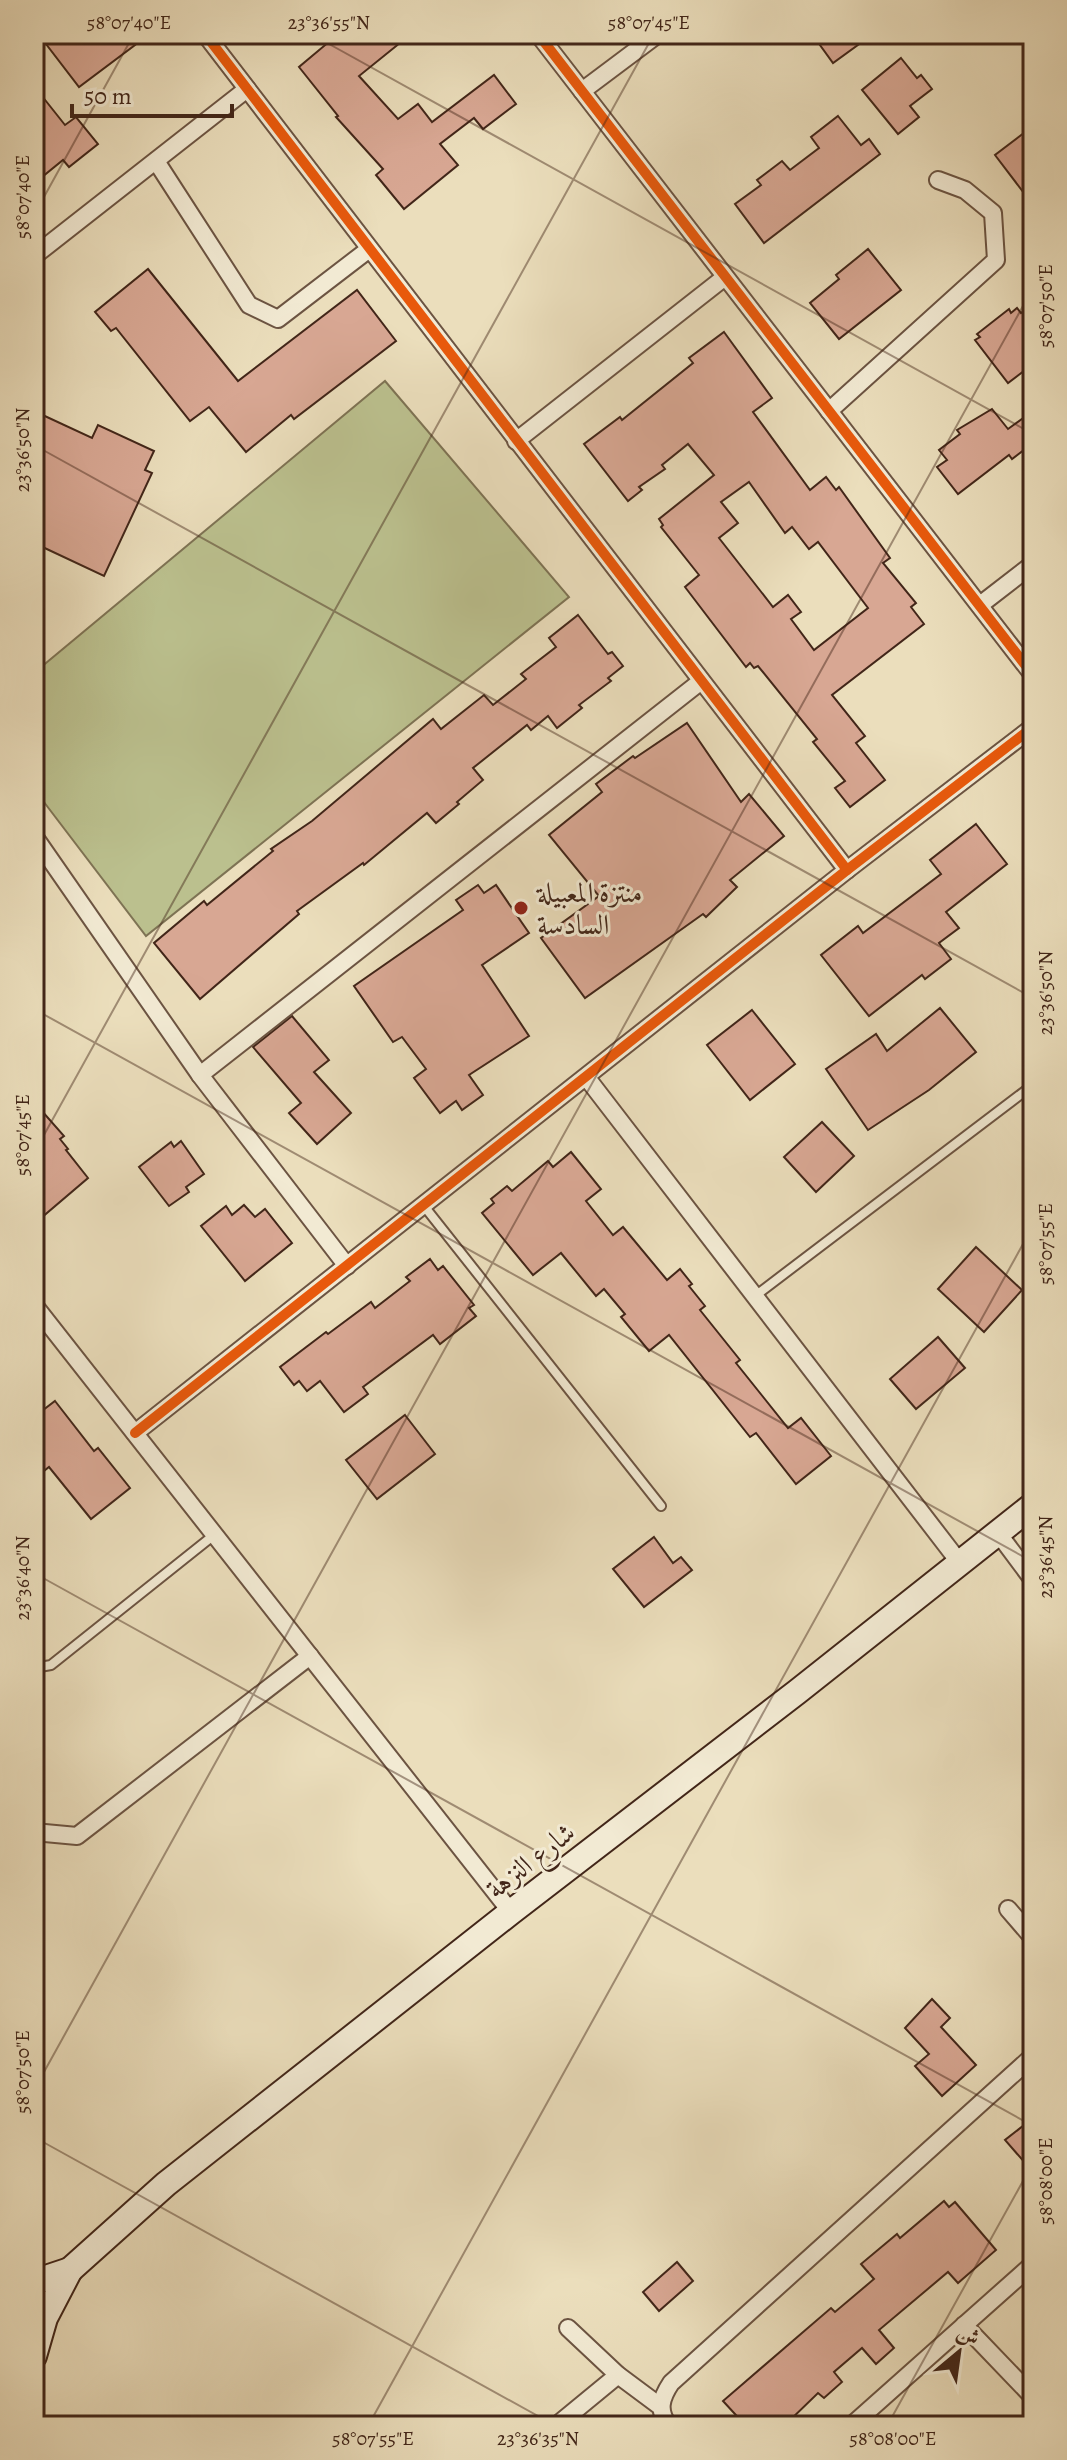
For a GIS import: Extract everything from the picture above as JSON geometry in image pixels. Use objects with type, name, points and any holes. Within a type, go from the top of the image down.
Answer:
[{"type":"main road","name":"شارع النزهة","points":[[34,2356],[45,2318],[70,2270],[166,2184],[1033,1505]]},
{"type":"main road","name":"شارع النزهة","points":[[34,2282],[70,2270]]},
{"type":"street","points":[[205,34],[847,870]]},
{"type":"street","points":[[538,34],[1033,675]]},
{"type":"street","points":[[582,91],[658,34]]},
{"type":"street","points":[[34,256],[247,89]]},
{"type":"street","points":[[156,161],[249,305],[272,317],[278,319],[368,250]]},
{"type":"street","points":[[829,411],[996,260],[993,213],[965,190],[938,180]]},
{"type":"street","points":[[516,441],[725,277]]},
{"type":"street","points":[[980,605],[1033,564]]},
{"type":"street","points":[[200,1075],[700,682]]},
{"type":"street","points":[[135,1433],[847,870],[1033,727]]},
{"type":"street","points":[[34,836],[200,1075],[347,1266]]},
{"type":"street","points":[[587,1078],[960,1563]]},
{"type":"street","points":[[34,1305],[511,1912]]},
{"type":"street","points":[[998,1533],[1033,1580]]},
{"type":"street","points":[[34,1832],[77,1836],[310,1656]]},
{"type":"street","points":[[1008,1909],[1033,1938]]},
{"type":"street","points":[[669,2426],[662,2416],[661,2407],[663,2394],[671,2383],[1033,2056]]},
{"type":"street","points":[[851,2426],[1033,2264]]},
{"type":"street","points":[[964,2325],[1033,2397]]},
{"type":"street","points":[[568,2328],[618,2375],[661,2407]]},
{"type":"street","points":[[556,2426],[618,2375]]},
{"type":"lane","points":[[755,1296],[1033,1085]]},
{"type":"lane","points":[[424,1206],[661,1506]]},
{"type":"lane","points":[[34,1668],[51,1665],[214,1534]]},
{"type":"green space","points":[[385,381],[569,597],[146,936],[34,789],[34,673]]},
{"type":"building","points":[[60,34],[127,34],[135,45],[79,87],[46,44]]},
{"type":"building","points":[[324,34],[411,34],[359,76],[398,119],[418,104],[432,122],[494,75],[516,104],[483,129],[474,118],[440,144],[458,165],[404,209],[376,175],[383,169],[336,117],[299,67],[330,41]]},
{"type":"building","points":[[812,34],[873,34],[833,63]]},
{"type":"building","points":[[901,58],[917,78],[921,75],[932,89],[910,106],[919,117],[898,134],[862,90]]},
{"type":"building","points":[[34,86],[65,125],[76,117],[98,144],[69,167],[63,160],[42,177],[34,167]]},
{"type":"building","points":[[838,116],[861,145],[869,139],[880,154],[764,243],[735,204],[761,185],[757,180],[782,161],[790,170],[819,148],[811,137]]},
{"type":"building","points":[[1033,126],[1033,205],[995,155]]},
{"type":"building","points":[[868,249],[901,290],[839,339],[810,303],[839,279],[836,275]]},
{"type":"building","points":[[148,269],[238,381],[357,290],[396,341],[294,419],[291,415],[246,452],[209,407],[190,421],[116,328],[111,331],[95,312]]},
{"type":"building","points":[[1033,303],[1033,364],[1008,383],[975,340],[980,337],[977,334],[1009,309],[1011,313],[1017,308],[1021,313]]},
{"type":"building","points":[[724,332],[772,398],[753,412],[810,490],[826,477],[836,490],[839,487],[890,558],[883,563],[916,603],[911,607],[924,624],[832,695],[865,736],[856,743],[885,780],[850,807],[835,788],[845,781],[813,742],[817,739],[758,666],[754,668],[750,663],[746,667],[685,587],[699,575],[661,527],[663,525],[659,519],[714,475],[688,444],[662,465],[665,469],[639,487],[642,490],[628,501],[584,444],[620,417],[622,420],[693,363],[689,358]],"holes":[[[749,482],[785,533],[792,527],[809,549],[818,542],[868,608],[814,650],[791,619],[801,612],[788,595],[773,607],[719,538],[738,523],[721,502]]]},
{"type":"building","points":[[992,409],[1008,429],[1033,411],[1033,443],[1012,459],[1009,455],[958,494],[937,467],[947,460],[939,450],[960,434],[957,430]]},
{"type":"building","points":[[34,411],[92,438],[98,425],[154,451],[145,470],[152,473],[104,576],[34,543],[34,533],[41,519],[34,516]]},
{"type":"building","points":[[578,615],[608,654],[612,652],[623,666],[608,678],[611,681],[579,705],[582,708],[557,728],[548,716],[531,730],[527,725],[473,768],[483,780],[457,802],[459,804],[436,823],[427,813],[364,865],[297,911],[299,914],[200,999],[154,943],[204,901],[207,905],[273,851],[271,849],[312,821],[433,719],[441,729],[484,695],[493,705],[526,679],[521,674],[556,647],[549,638]]},
{"type":"building","points":[[687,723],[741,802],[749,794],[784,836],[730,880],[737,887],[706,917],[703,914],[585,998],[541,938],[599,896],[549,835],[602,792],[596,784],[633,756],[635,758]]},
{"type":"building","points":[[976,824],[1007,864],[946,912],[959,928],[939,943],[951,959],[925,979],[922,975],[869,1016],[821,955],[858,926],[863,933],[941,874],[930,860]]},
{"type":"building","points":[[478,885],[484,893],[496,885],[529,933],[482,965],[529,1036],[469,1075],[483,1095],[462,1110],[456,1101],[440,1113],[414,1078],[426,1069],[402,1037],[393,1042],[354,986],[463,910],[456,900]]},
{"type":"building","points":[[940,1008],[976,1052],[929,1090],[868,1130],[826,1069],[876,1034],[887,1051]]},
{"type":"building","points":[[752,1010],[795,1064],[750,1100],[707,1045]]},
{"type":"building","points":[[292,1016],[329,1060],[314,1072],[351,1113],[317,1144],[289,1113],[301,1103],[253,1047]]},
{"type":"building","points":[[34,1102],[64,1136],[60,1139],[66,1150],[88,1178],[34,1224]]},
{"type":"building","points":[[822,1122],[854,1156],[816,1192],[784,1157]]},
{"type":"building","points":[[181,1141],[204,1174],[186,1187],[189,1192],[169,1206],[139,1167],[171,1142],[174,1147]]},
{"type":"building","points":[[571,1152],[601,1189],[586,1201],[613,1235],[623,1227],[667,1280],[680,1269],[705,1306],[700,1310],[740,1360],[736,1363],[788,1428],[801,1418],[831,1456],[796,1484],[756,1433],[750,1437],[669,1335],[649,1351],[621,1317],[625,1314],[604,1289],[596,1296],[561,1253],[533,1275],[482,1213],[494,1203],[491,1199],[507,1186],[512,1191],[548,1161],[553,1167]]},
{"type":"building","points":[[244,1205],[255,1217],[265,1209],[292,1243],[245,1281],[201,1226],[226,1206],[232,1215]]},
{"type":"building","points":[[976,1247],[1022,1290],[984,1332],[938,1289]]},
{"type":"building","points":[[430,1259],[438,1270],[443,1266],[474,1305],[469,1308],[476,1316],[440,1344],[433,1335],[363,1387],[368,1394],[344,1412],[320,1381],[307,1391],[299,1381],[294,1385],[280,1367],[371,1302],[375,1308],[410,1281],[406,1277]]},
{"type":"building","points":[[938,1337],[965,1368],[916,1409],[890,1379]]},
{"type":"building","points":[[55,1401],[94,1451],[98,1448],[130,1488],[91,1519],[49,1467],[34,1479],[34,1417]]},
{"type":"building","points":[[405,1415],[435,1454],[377,1499],[346,1460]]},
{"type":"building","points":[[654,1537],[673,1563],[681,1557],[692,1570],[644,1607],[613,1569]]},
{"type":"building","points":[[932,1999],[950,2018],[941,2027],[976,2065],[942,2096],[915,2066],[929,2054],[905,2028]]},
{"type":"building","points":[[1033,2118],[1033,2172],[1005,2140]]},
{"type":"building","points":[[944,2201],[949,2207],[955,2202],[996,2250],[958,2283],[948,2272],[879,2330],[894,2348],[876,2364],[862,2348],[834,2372],[842,2382],[824,2398],[818,2393],[784,2426],[746,2426],[723,2401],[831,2308],[835,2312],[874,2279],[861,2264],[897,2234],[900,2238]]},
{"type":"building","points":[[677,2262],[693,2281],[659,2311],[643,2292]]},
{"type":"cycle path","points":[[205,34],[847,870]]},
{"type":"cycle path","points":[[538,34],[1033,675]]},
{"type":"cycle path","points":[[135,1433],[847,870],[1033,727]]},
{"type":"place","name":"منتزة المعبيلة السادسة","points":[[521,908]]}]
